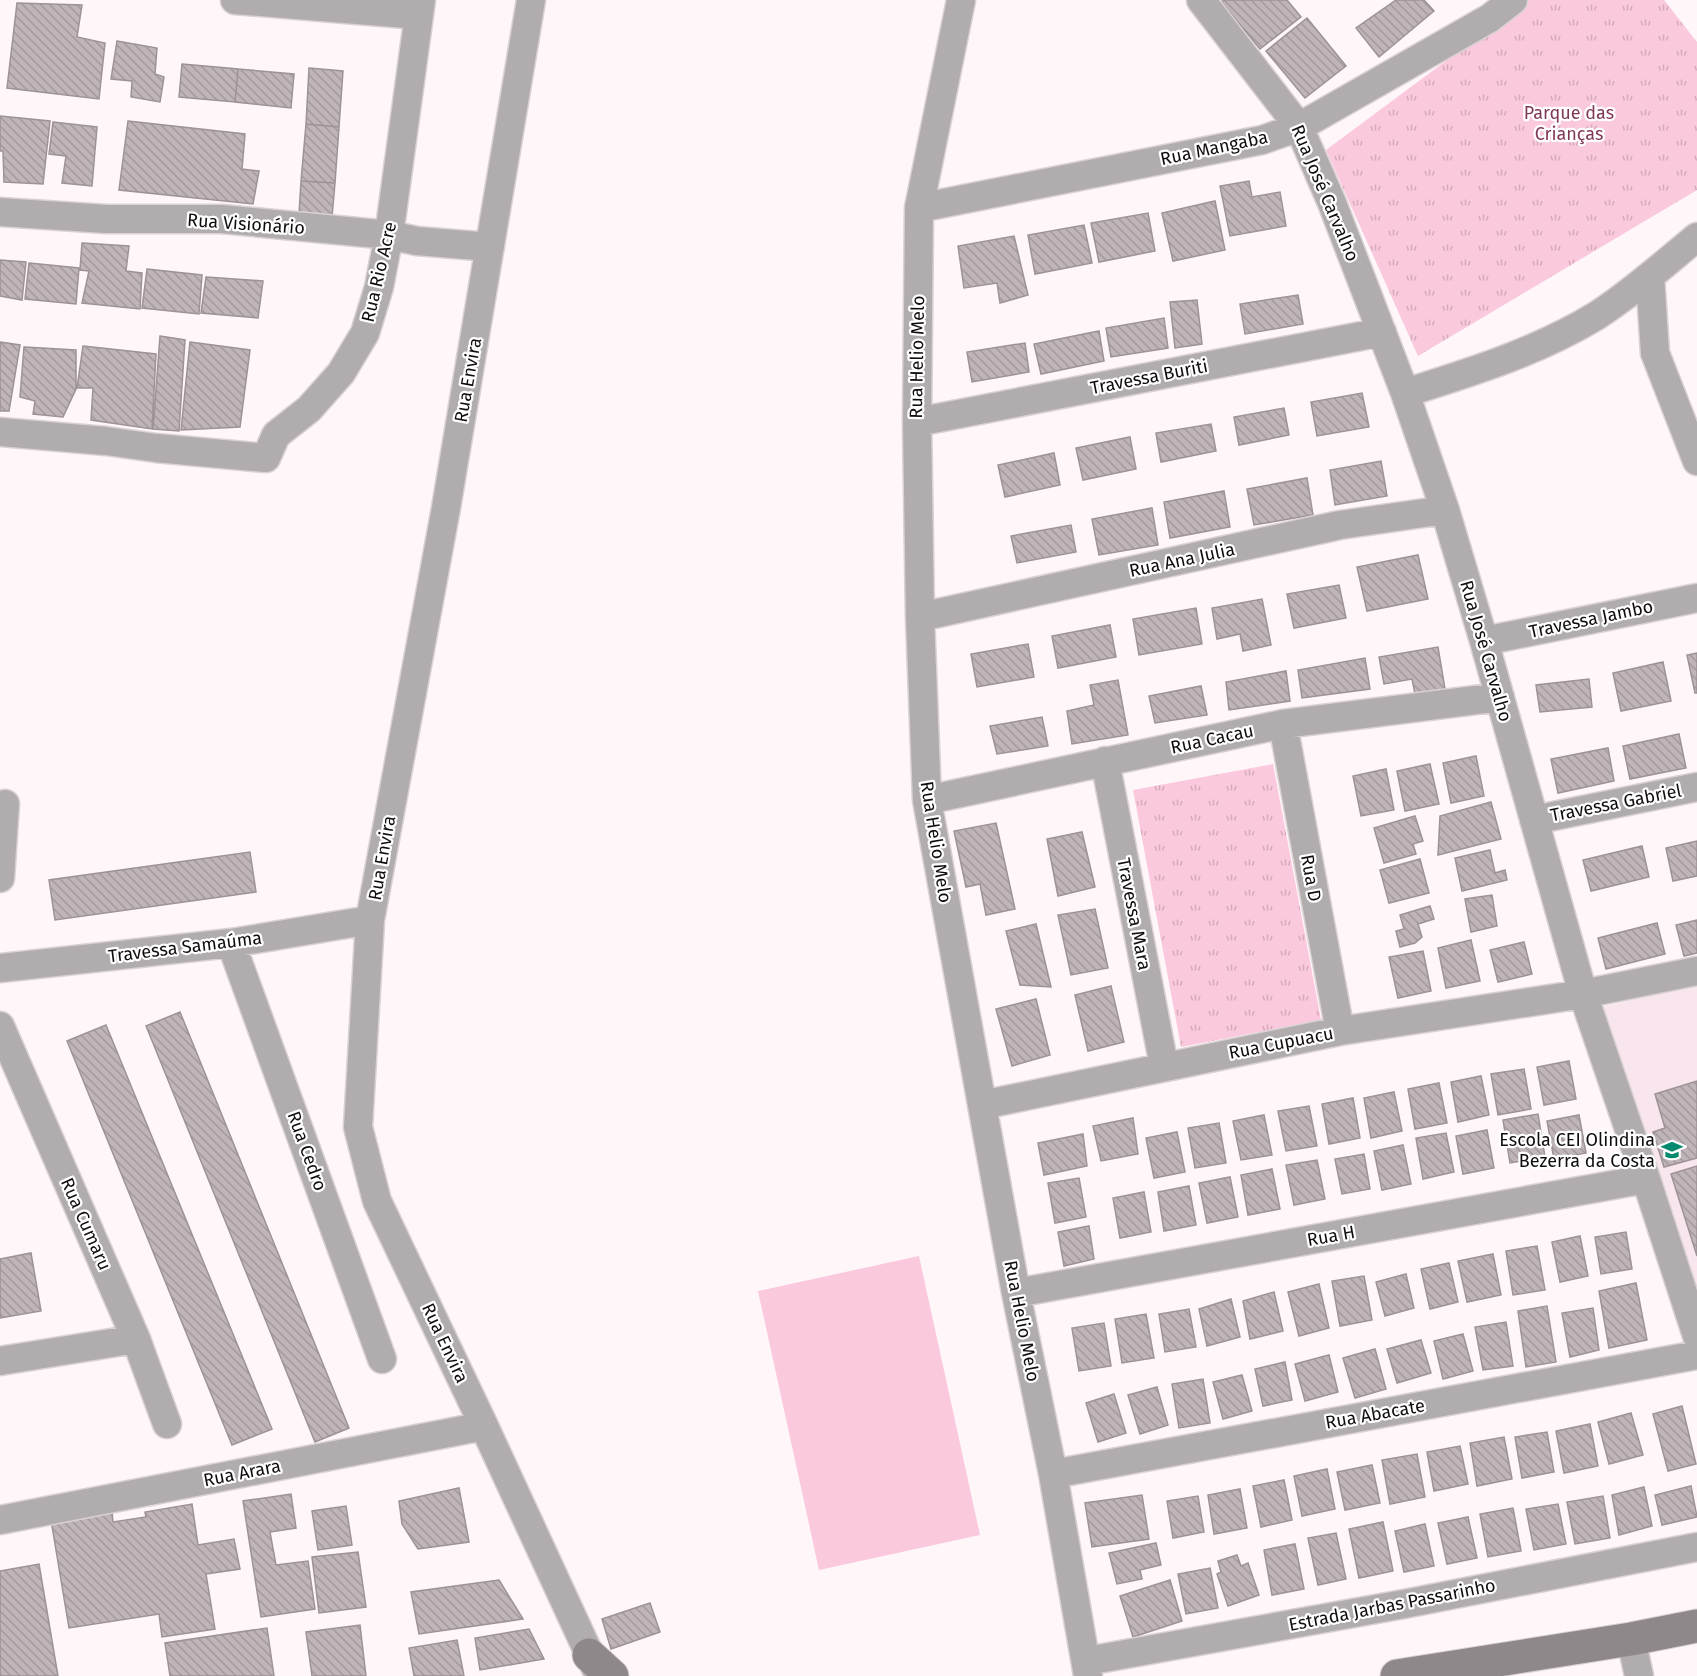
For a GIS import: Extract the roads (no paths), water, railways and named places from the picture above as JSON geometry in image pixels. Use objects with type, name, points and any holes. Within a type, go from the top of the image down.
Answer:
[{"type":"street","points":[[235,0],[419,7]]},
{"type":"street","name":"Rua Envira","points":[[531,0],[446,508],[370,920],[358,1127],[377,1201],[597,1671]]},
{"type":"street","name":"Rua Helio Melo","points":[[961,0],[919,208],[917,422],[920,617],[927,800],[1016,1293],[1053,1474],[1088,1668]]},
{"type":"street","name":"Rua José Carvalho","points":[[1201,0],[1299,127],[1332,203],[1405,393],[1445,510],[1484,641],[1583,994],[1697,1336]]},
{"type":"street","name":"Rua Mangaba","points":[[919,208],[1262,140],[1299,127],[1483,9],[1513,0]]},
{"type":"street","name":"Rua Rio Acre","points":[[0,432],[266,458],[276,435],[309,409],[342,373],[365,333],[379,287],[389,235],[419,7]]},
{"type":"street","name":"Rua Visionário","points":[[0,212],[106,219],[222,219],[490,247]]},
{"type":"street","points":[[1405,393],[1522,354],[1596,316],[1697,237]]},
{"type":"street","points":[[1650,276],[1655,353],[1697,461]]},
{"type":"street","name":"Travessa Buriti","points":[[917,422],[1382,332]]},
{"type":"street","name":"Rua Ana Julia","points":[[920,617],[1340,525],[1445,510]]},
{"type":"street","name":"Travessa Jambo","points":[[1484,641],[1697,598]]},
{"type":"street","name":"Rua Cacau","points":[[927,800],[1283,724],[1500,697]]},
{"type":"street","name":"Rua D","points":[[1283,724],[1340,1031]]},
{"type":"street","name":"Travessa Mara","points":[[1105,761],[1164,1066]]},
{"type":"street","name":"Travessa Gabriel","points":[[1534,820],[1697,787]]},
{"type":"street","points":[[0,878],[5,804]]},
{"type":"street","name":"Travessa Samaúma","points":[[0,968],[231,943],[370,920]]},
{"type":"street","name":"Rua Cedro","points":[[231,943],[382,1359]]},
{"type":"street","name":"Rua Cupuacu","points":[[982,1105],[1340,1031],[1583,994],[1697,971]]},
{"type":"street","name":"Rua Cumaru","points":[[0,1026],[136,1340],[166,1424]]},
{"type":"street","name":"Rua H","points":[[1016,1293],[1646,1179]]},
{"type":"street","points":[[0,1361],[136,1340]]},
{"type":"street","name":"Rua Abacate","points":[[1053,1474],[1697,1355]]},
{"type":"street","name":"Rua Arara","points":[[0,1520],[484,1426]]},
{"type":"street","name":"Estrada Jarbas Passarinho","points":[[1088,1668],[1697,1547]]},
{"type":"street","points":[[1397,1676],[1631,1639],[1697,1626]]},
{"type":"street","points":[[1631,1639],[1639,1676]]},
{"type":"place","name":"Escola CEI Olindina Bezerra da Costa","points":[[1672,1150]]},
{"type":"park label","name":"Parque das Crianças","points":[[1569,123]]}]
